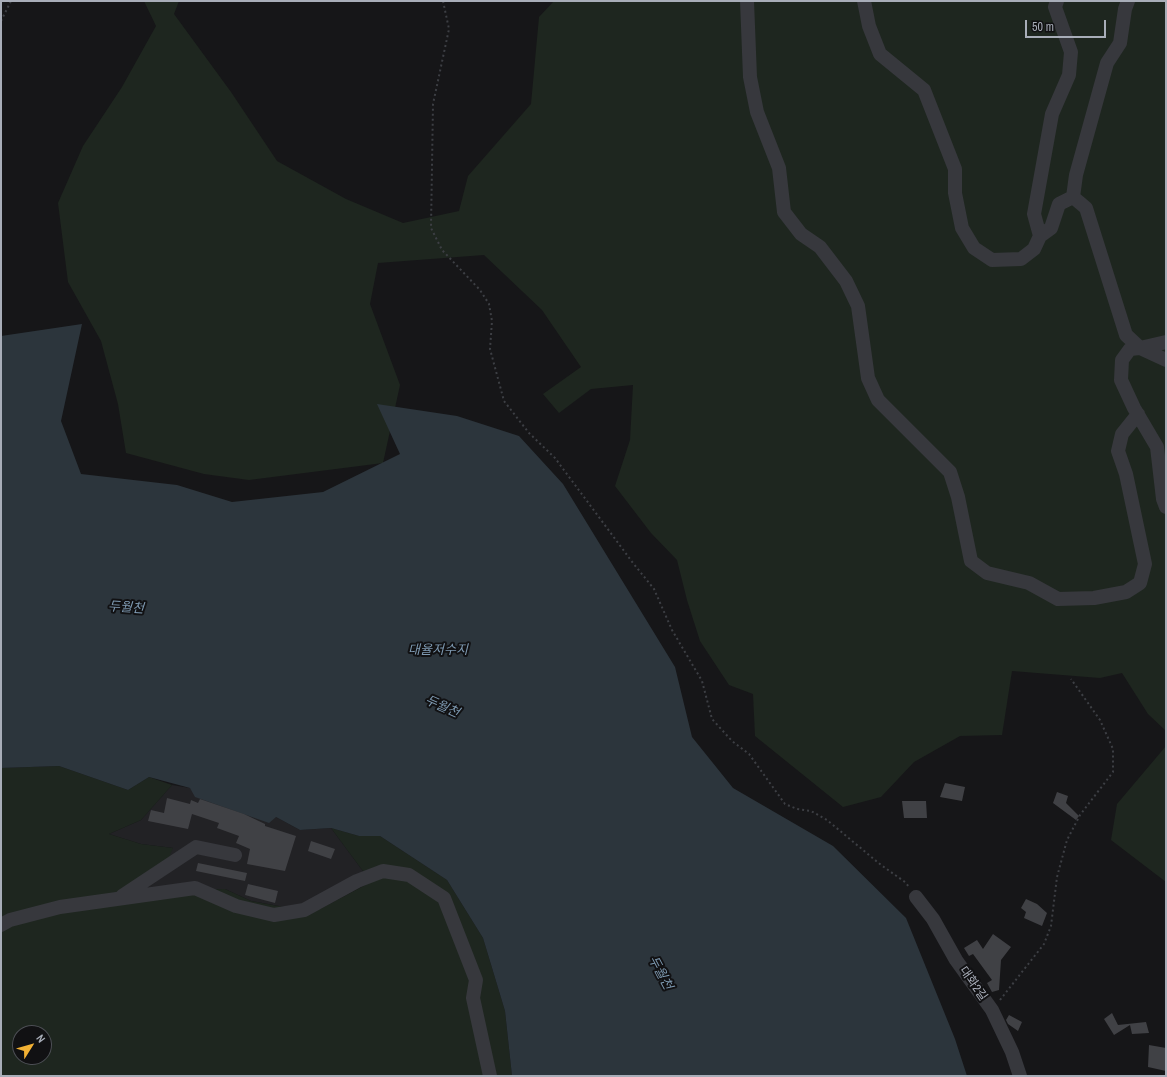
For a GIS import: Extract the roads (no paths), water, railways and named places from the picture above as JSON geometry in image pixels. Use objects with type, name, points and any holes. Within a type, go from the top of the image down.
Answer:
[{"type":"street","points":[[747,1],[750,77],[757,112],[779,168],[784,212],[801,234],[820,247],[846,281],[858,306],[868,378],[878,400],[950,472],[958,497],[971,561],[987,573],[1029,583],[1058,600],[1094,598],[1126,592],[1140,583],[1145,564],[1126,474],[1118,451],[1122,434],[1138,414]]},
{"type":"street","points":[[864,1],[869,26],[880,54],[924,90],[955,169],[955,193],[962,228],[974,248],[992,260],[1020,259],[1034,249],[1040,236],[1051,228],[1059,204],[1073,197]]},
{"type":"street","points":[[1040,236],[1034,214],[1052,114],[1069,75],[1071,52],[1055,7],[1057,1]]},
{"type":"street","points":[[1073,197],[1076,175],[1107,63],[1120,43],[1125,9],[1128,1]]},
{"type":"street","points":[[1073,197],[1086,208],[1126,336],[1140,348],[1166,360]]},
{"type":"street","points":[[1166,342],[1130,349],[1122,360],[1121,380],[1157,447],[1163,499],[1166,507]]},
{"type":"street","points":[[118,899],[196,847],[235,855]]},
{"type":"street","points":[[1,925],[10,920],[60,907],[195,888],[236,906],[274,915],[304,910],[383,870],[409,876],[444,898],[476,980],[473,998],[490,1076]]},
{"type":"street","name":"대화2길","points":[[916,897],[933,919],[956,960],[992,1010],[1012,1052],[1020,1076]]},
{"type":"water","name":"대율저수지","points":[[82,324],[61,421],[81,474],[177,485],[232,502],[323,492],[400,454],[377,404],[457,416],[519,436],[563,484],[675,667],[692,737],[733,788],[833,846],[906,918],[955,1039],[967,1076],[512,1076],[505,1011],[483,938],[447,880],[380,836],[359,836],[331,828],[300,830],[276,817],[269,823],[195,797],[190,788],[149,777],[128,790],[59,766],[1,768],[1,336]]},
{"type":"water label","name":"두월천","points":[[126,608]]},
{"type":"water label","name":"두월천","points":[[442,707]]},
{"type":"water label","name":"두월천","points":[[660,973]]}]
